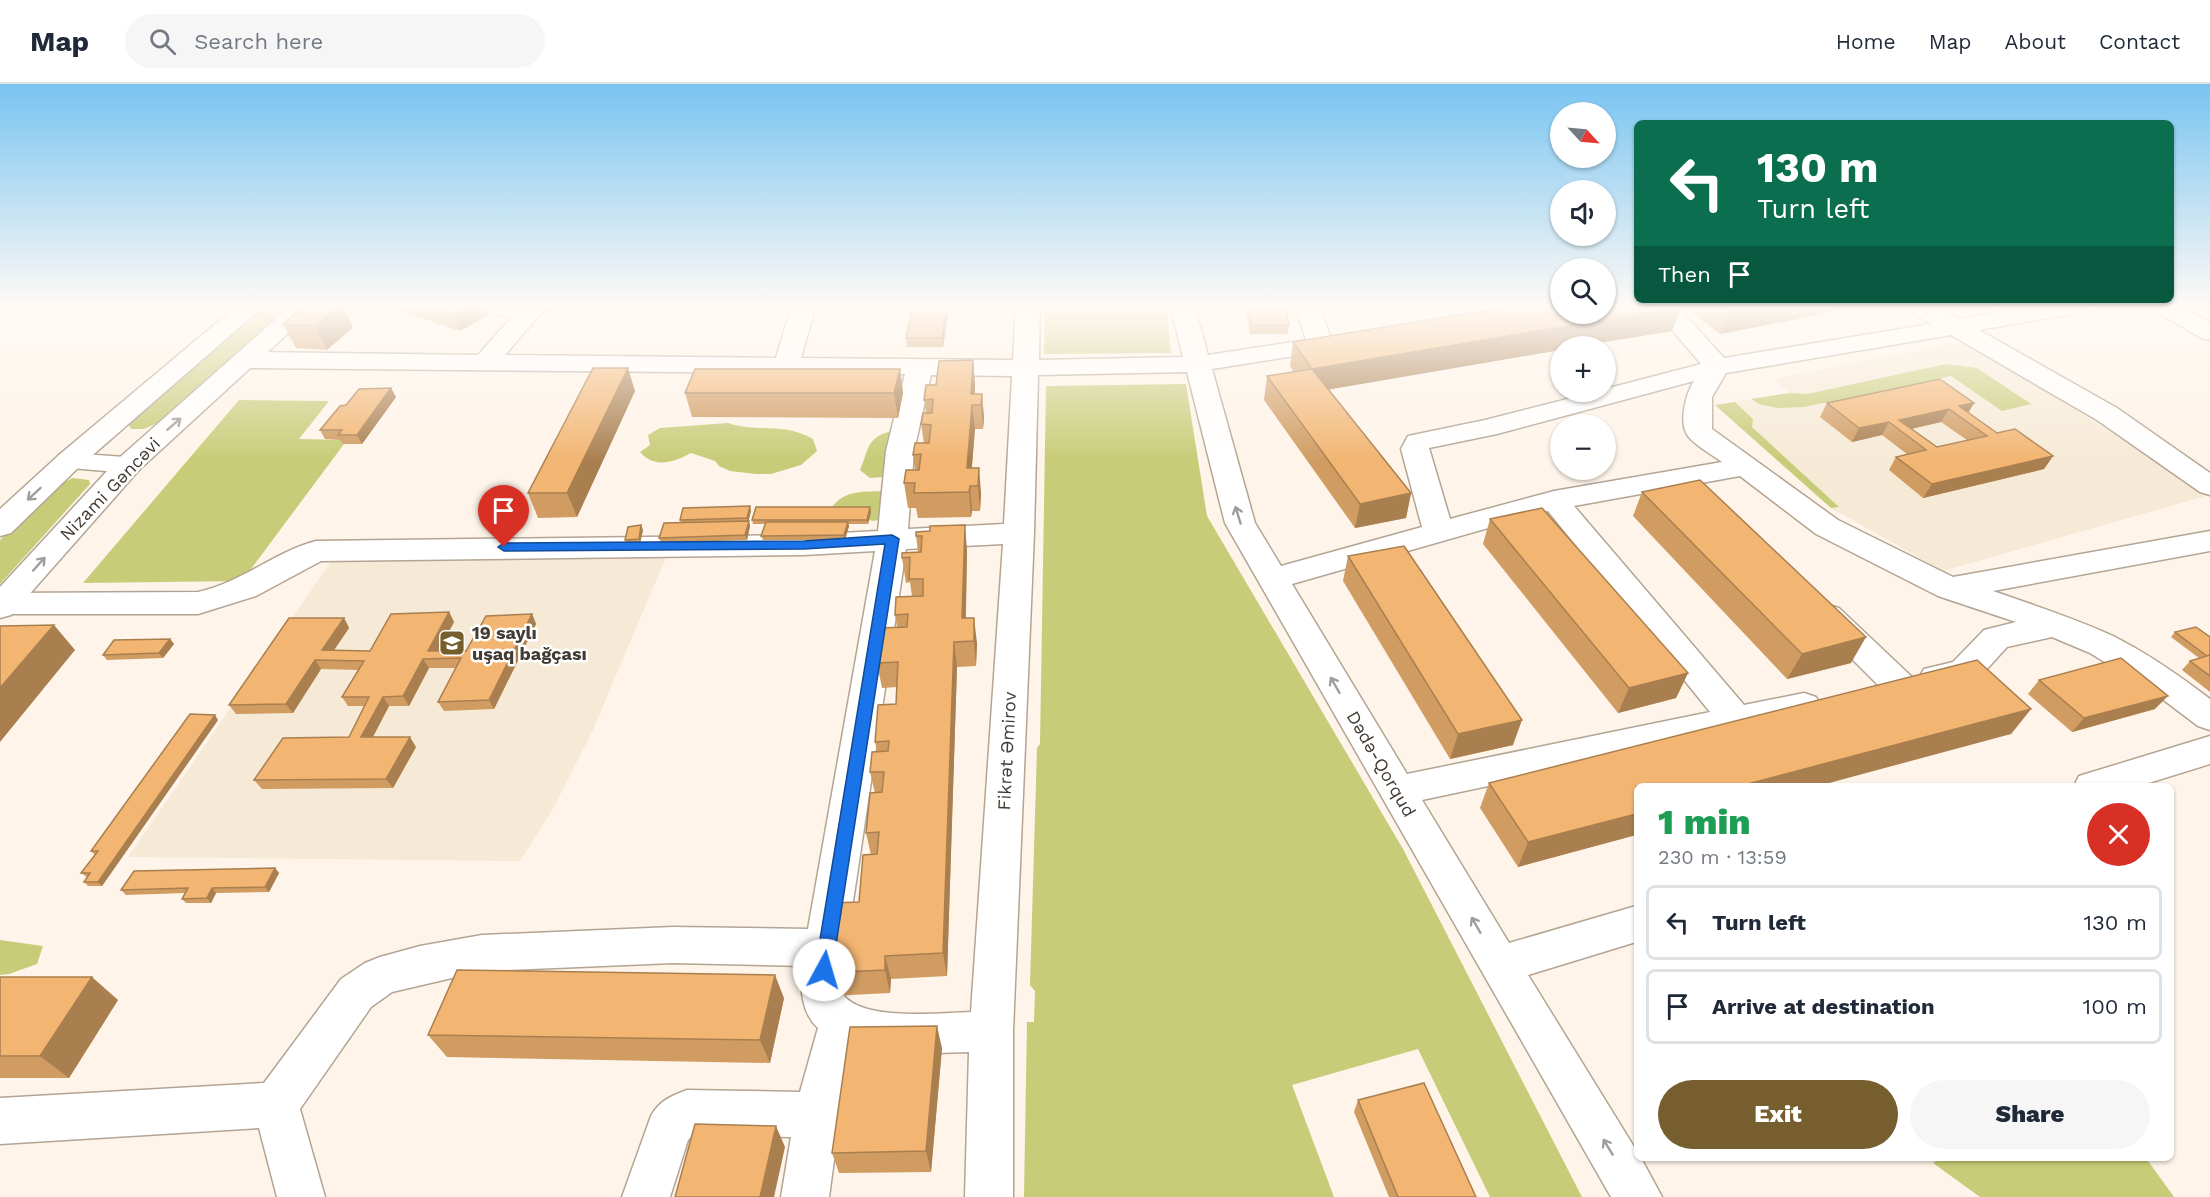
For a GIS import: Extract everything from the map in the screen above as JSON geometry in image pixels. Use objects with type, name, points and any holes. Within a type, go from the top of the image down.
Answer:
[{"type":"street","points":[[0,526],[69,461],[193,357]]},
{"type":"street","name":"Nizami Gəncəvi","points":[[2,606],[129,464],[250,357]]},
{"type":"street","points":[[485,362],[489,357]]},
{"type":"street","points":[[786,366],[789,357]]},
{"type":"street","name":"Fikrət Əmirov","points":[[989,1197],[991,1031],[1019,533],[1024,357]]},
{"type":"street","name":"Dədə-Qorqud","points":[[1194,357],[1240,523],[1638,1197]]},
{"type":"street","points":[[247,360],[1023,368],[1196,364],[1242,357]]},
{"type":"street","points":[[1709,357],[1718,367]]},
{"type":"street","points":[[1438,533],[1415,449],[1418,442],[1487,428],[1718,367],[1779,357]]},
{"type":"street","points":[[2010,357],[2107,414],[2210,486]]},
{"type":"street","points":[[920,367],[900,451],[892,539],[825,948],[822,993],[829,1012],[842,1022],[885,1034],[991,1031]]},
{"type":"street","points":[[1718,367],[1703,385],[1696,401],[1699,432],[1827,527],[1948,588],[2056,625],[2102,645],[2165,683],[2210,717]]},
{"type":"street","points":[[69,461],[129,464]]},
{"type":"street","points":[[1273,579],[1554,500],[1744,467]]},
{"type":"street","points":[[1685,477],[1711,502]]},
{"type":"street","points":[[1554,500],[1736,720]]},
{"type":"street","points":[[2,606],[198,603],[219,600],[242,591],[270,573],[316,551],[804,545],[1019,533]]},
{"type":"street","points":[[1948,588],[2210,541]]},
{"type":"street","points":[[1805,594],[1900,686]]},
{"type":"street","points":[[1864,693],[1964,672],[1996,638],[2056,625]]},
{"type":"street","points":[[1397,791],[1829,700]]},
{"type":"street","points":[[2102,783],[2210,750]]},
{"type":"street","points":[[1499,965],[1634,925]]},
{"type":"street","points":[[276,1105],[356,993],[380,976],[482,953],[673,945],[825,948]]},
{"type":"street","points":[[805,1197],[817,1115],[842,1022]]},
{"type":"street","points":[[0,1121],[276,1105]]},
{"type":"street","points":[[276,1105],[301,1197]]},
{"type":"street","points":[[646,1197],[667,1132],[673,1121],[687,1112],[817,1115]]},
{"type":"shaded area","points":[[1886,357],[1992,357],[2209,495],[1943,571],[1831,508],[1715,405],[1790,393],[1773,379]]},
{"type":"shaded area","name":"19 saylı uşaq bağçası","points":[[334,557],[666,557],[593,730],[553,809],[520,861],[128,857]]},
{"type":"green space","points":[[203,357],[237,357],[168,418],[144,429],[131,429],[128,423]]},
{"type":"green space","points":[[1946,364],[1977,368],[2031,404],[2002,411],[1951,376],[1804,407],[1777,408],[1759,404],[1751,399],[1790,393],[1807,394]]},
{"type":"green space","points":[[1186,384],[1207,516],[1403,849],[1582,1197],[1490,1197],[1418,1049],[1292,1085],[1334,1197],[1024,1197],[1027,1022],[1034,1022],[1035,991],[1030,985],[1037,748],[1040,744],[1046,386]]},
{"type":"green space","points":[[239,400],[329,401],[299,439],[347,440],[242,581],[83,583]]},
{"type":"green space","points":[[1735,402],[1753,419],[1752,427],[1839,507],[1831,508],[1715,405]]},
{"type":"green space","points":[[728,423],[781,429],[802,434],[813,439],[817,451],[801,465],[771,474],[730,471],[719,466],[715,461],[691,453],[672,461],[658,462],[652,461],[640,452],[650,445],[648,435],[660,428]]},
{"type":"green space","points":[[892,431],[917,435],[918,455],[913,467],[883,477],[870,478],[860,470],[870,445],[877,437]]},
{"type":"green space","points":[[73,478],[89,480],[90,484],[0,584],[0,540],[49,489]]},
{"type":"green space","points":[[882,491],[888,517],[874,521],[838,515],[832,507],[842,497],[848,495]]},
{"type":"green space","points":[[0,940],[43,946],[37,964],[0,975]]},
{"type":"green space","points":[[1937,1161],[2148,1161],[2174,1197],[1980,1197],[1933,1163]]},
{"type":"building","points":[[1304,357],[1384,357],[1312,369]]},
{"type":"building","points":[[973,360],[971,394],[982,394],[981,405],[972,405],[967,468],[979,468],[978,486],[970,486],[969,492],[914,493],[915,483],[904,483],[906,470],[919,470],[921,454],[913,455],[915,443],[929,443],[931,425],[921,424],[923,413],[932,413],[933,399],[924,400],[926,385],[936,385],[939,361]]},
{"type":"building","points":[[593,368],[628,368],[567,493],[528,493]]},
{"type":"building","points":[[695,369],[900,369],[894,393],[685,393]]},
{"type":"building","points":[[1312,369],[1411,493],[1360,504],[1267,376]]},
{"type":"building","points":[[1940,379],[1974,403],[1959,406],[1997,433],[2015,429],[2053,456],[1932,484],[1896,457],[1926,450],[1889,422],[1859,428],[1827,403]],"holes":[[[1949,409],[1987,436],[1937,447],[1899,420]]]},
{"type":"building","points":[[391,388],[357,435],[338,435],[342,430],[320,430],[340,406],[346,405],[359,389]]},
{"type":"building","points":[[1700,480],[1866,637],[1802,654],[1642,492]]},
{"type":"building","points":[[750,506],[747,518],[680,520],[683,508]]},
{"type":"building","points":[[756,507],[870,507],[867,520],[752,520]]},
{"type":"building","points":[[1542,508],[1688,673],[1629,688],[1490,519]]},
{"type":"building","points":[[749,521],[745,535],[659,538],[664,523]]},
{"type":"building","points":[[766,522],[848,522],[844,535],[761,536]]},
{"type":"building","points":[[641,525],[639,539],[625,540],[628,527]]},
{"type":"building","points":[[965,525],[962,618],[974,618],[974,641],[954,642],[943,953],[885,956],[885,970],[823,973],[831,903],[859,902],[863,855],[877,854],[879,832],[866,833],[870,793],[882,792],[884,772],[870,772],[872,752],[888,751],[889,741],[875,742],[878,705],[896,704],[898,662],[877,663],[880,628],[907,627],[908,614],[895,615],[896,597],[923,596],[923,579],[909,579],[910,557],[902,558],[902,553],[921,552],[922,536],[916,536],[916,532],[930,531],[930,526]]},
{"type":"building","points":[[1404,546],[1522,720],[1458,734],[1348,556]]},
{"type":"building","points":[[449,612],[428,651],[466,651],[486,616],[532,614],[489,700],[438,702],[461,658],[423,659],[403,696],[383,697],[361,737],[410,737],[386,779],[254,780],[283,738],[349,737],[369,697],[342,697],[364,661],[315,660],[286,704],[229,705],[289,618],[344,618],[322,650],[370,651],[391,614]]},
{"type":"building","points":[[54,625],[0,688],[0,626]]},
{"type":"building","points":[[2196,627],[2210,637],[2210,655],[2207,656],[2175,632]]},
{"type":"building","points":[[170,639],[159,653],[103,655],[114,640]]},
{"type":"building","points":[[2210,655],[2210,676],[2190,661]]},
{"type":"building","points":[[2121,658],[2168,696],[2084,718],[2039,680]]},
{"type":"building","points":[[1977,660],[2031,709],[1751,783],[1634,783],[1634,815],[1528,842],[1489,783]]},
{"type":"building","points":[[190,714],[215,715],[98,882],[84,882],[90,873],[81,873],[98,851],[91,851]]},
{"type":"building","points":[[275,868],[265,887],[212,888],[207,898],[182,899],[188,888],[121,890],[134,871]]},
{"type":"building","points":[[457,970],[775,975],[760,1040],[428,1035]]},
{"type":"building","points":[[0,977],[92,977],[40,1056],[0,1056]]},
{"type":"building","points":[[937,1026],[926,1151],[832,1153],[850,1027]]},
{"type":"building","points":[[1424,1083],[1476,1197],[1398,1197],[1358,1100]]},
{"type":"building","points":[[695,1124],[776,1126],[760,1197],[675,1197]]},
{"type":"place","name":"19 saylı uşaq bağçası","points":[[452,643]]},
{"type":"route","points":[[504,547],[804,545],[892,539],[842,856],[825,948],[824,970]]}]
